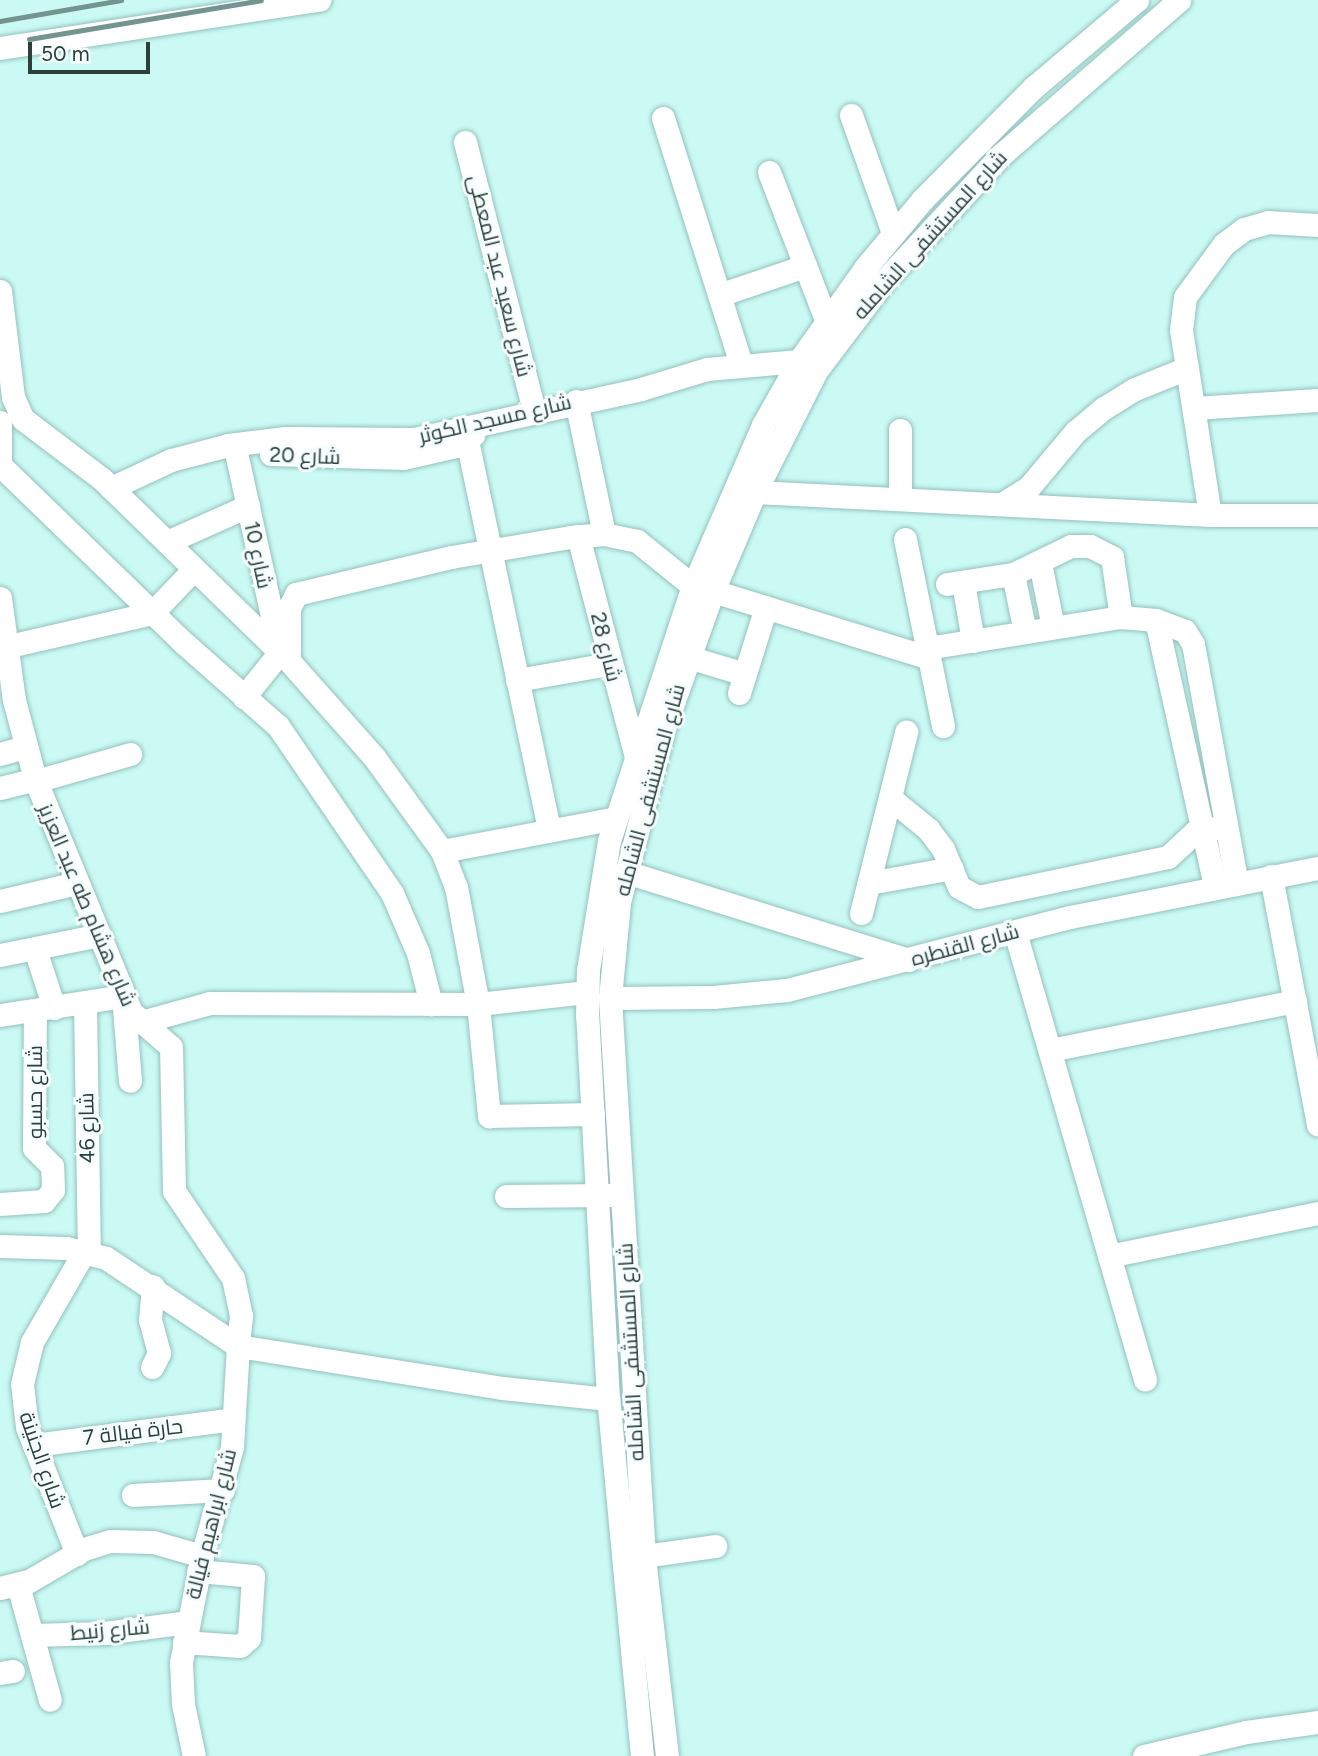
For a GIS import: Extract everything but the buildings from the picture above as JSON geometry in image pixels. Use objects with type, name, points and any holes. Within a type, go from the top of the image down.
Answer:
[{"type":"street","points":[[0,48],[319,0]]},
{"type":"street","name":"شارع المستشفى الشامله","points":[[642,1756],[608,1399],[586,992],[600,881],[616,818],[636,757],[705,592],[763,425],[799,361],[826,320],[893,233],[977,142],[1137,0]]},
{"type":"street","name":"شارع المستشفى الشامله","points":[[667,1756],[644,1556],[610,998],[614,929],[626,872],[705,592],[816,371],[884,281],[1035,122],[1179,0]]},
{"type":"street","points":[[851,115],[893,233]]},
{"type":"street","points":[[663,118],[741,364]]},
{"type":"street","name":"شارع سعيد عبد المعطى","points":[[465,142],[534,410]]},
{"type":"street","points":[[769,172],[826,320]]},
{"type":"street","points":[[1210,515],[1181,330],[1185,297],[1224,244],[1256,224],[1318,225]]},
{"type":"street","points":[[719,295],[805,266]]},
{"type":"street","points":[[0,291],[18,412],[117,494],[284,657],[374,758],[442,851],[456,887],[478,1004],[489,1116],[593,1114]]},
{"type":"street","name":"شارع مسجد الكوثر","points":[[117,494],[171,460],[228,445],[286,438],[414,439],[741,364],[799,361]]},
{"type":"street","points":[[1002,504],[1029,487],[1074,432],[1104,408],[1135,389],[1187,368]]},
{"type":"street","points":[[1194,408],[1318,400]]},
{"type":"street","points":[[576,401],[604,534]]},
{"type":"street","points":[[0,422],[0,463],[152,612],[278,726],[393,893],[418,953],[431,1004]]},
{"type":"street","name":"شارع 20","points":[[117,494],[237,457],[293,453],[403,458],[467,440],[485,422]]},
{"type":"street","points":[[900,430],[900,498]]},
{"type":"street","points":[[467,440],[549,830]]},
{"type":"street","name":"شارع 10","points":[[237,457],[284,657]]},
{"type":"street","points":[[755,492],[1210,515],[1318,515]]},
{"type":"street","points":[[167,542],[248,506]]},
{"type":"street","points":[[244,697],[284,657],[289,608],[296,594],[451,557],[578,536],[604,534],[637,541],[705,592],[928,653],[972,641],[1121,617],[1156,620],[1185,631],[1193,644],[1226,826],[1226,885]]},
{"type":"street","name":"شارع 28","points":[[578,536],[609,664],[636,757]]},
{"type":"street","points":[[905,539],[943,726]]},
{"type":"street","points":[[972,641],[955,583],[1013,574],[1040,564],[1071,546],[1108,551],[1121,617]]},
{"type":"street","points":[[1040,564],[1053,627]]},
{"type":"street","points":[[3,642],[152,612],[194,569]]},
{"type":"street","points":[[1013,574],[1025,632]]},
{"type":"street","name":"شارع هشام طه عبد العزيز","points":[[0,598],[7,702],[36,780],[123,996],[141,1022],[163,1036],[171,1047],[174,1191],[233,1278],[241,1316],[238,1346]]},
{"type":"street","points":[[688,657],[742,684],[766,607]]},
{"type":"street","points":[[1156,620],[1201,829],[1226,885]]},
{"type":"street","points":[[517,680],[609,664]]},
{"type":"street","points":[[1176,715],[1204,710]]},
{"type":"street","points":[[861,913],[906,732]]},
{"type":"street","points":[[1182,745],[1209,740]]},
{"type":"street","points":[[0,754],[25,747]]},
{"type":"street","points":[[0,788],[130,754]]},
{"type":"street","points":[[1194,797],[1219,792]]},
{"type":"street","points":[[890,798],[928,829],[952,868],[960,887],[978,897],[1168,858],[1201,829],[1226,826]]},
{"type":"street","points":[[442,851],[616,818]]},
{"type":"street","points":[[869,883],[952,868]]},
{"type":"street","name":"شارع القنطره","points":[[610,998],[750,995],[817,984],[1015,932],[1226,885],[1318,868]]},
{"type":"street","points":[[626,872],[908,960]]},
{"type":"street","points":[[1271,876],[1318,1125]]},
{"type":"street","points":[[0,901],[77,883]]},
{"type":"street","points":[[1015,932],[1145,1380]]},
{"type":"street","points":[[0,955],[100,935]]},
{"type":"street","name":"شارع حسبو","points":[[0,1204],[44,1201],[54,1190],[52,1166],[34,1148],[44,1010],[35,949]]},
{"type":"street","points":[[141,1022],[226,1002],[478,1004],[586,992]]},
{"type":"street","points":[[0,1015],[123,996],[130,1080]]},
{"type":"street","points":[[1050,1050],[1295,1001]]},
{"type":"street","name":"شارع 46","points":[[85,1003],[87,1253]]},
{"type":"street","points":[[506,1196],[622,1195]]},
{"type":"street","points":[[1110,1256],[1318,1213]]},
{"type":"street","points":[[0,1246],[46,1245],[87,1253],[116,1263],[238,1346],[502,1388],[608,1399]]},
{"type":"street","name":"شارع الجنينة","points":[[77,1553],[34,1445],[22,1399],[27,1355],[87,1253]]},
{"type":"street","points":[[152,1367],[159,1353],[150,1320],[153,1286]]},
{"type":"street","name":"شارع ابراهيم فيالة","points":[[194,1756],[181,1690],[186,1632],[200,1563],[223,1490],[233,1419],[238,1346]]},
{"type":"street","name":"حارة فيالة 7","points":[[34,1445],[233,1419]]},
{"type":"street","points":[[133,1495],[223,1490]]},
{"type":"street","points":[[50,1700],[32,1635],[9,1586],[77,1553],[125,1539],[153,1542],[200,1563],[253,1576],[249,1638],[240,1646],[186,1632]]},
{"type":"street","points":[[644,1556],[715,1546]]},
{"type":"street","name":"شارع زنيط","points":[[32,1635],[186,1632]]},
{"type":"street","points":[[1144,1756],[1246,1732],[1318,1722]]},
{"type":"railway","points":[[0,21],[121,0]]},
{"type":"railway","points":[[29,39],[261,0]]}]
